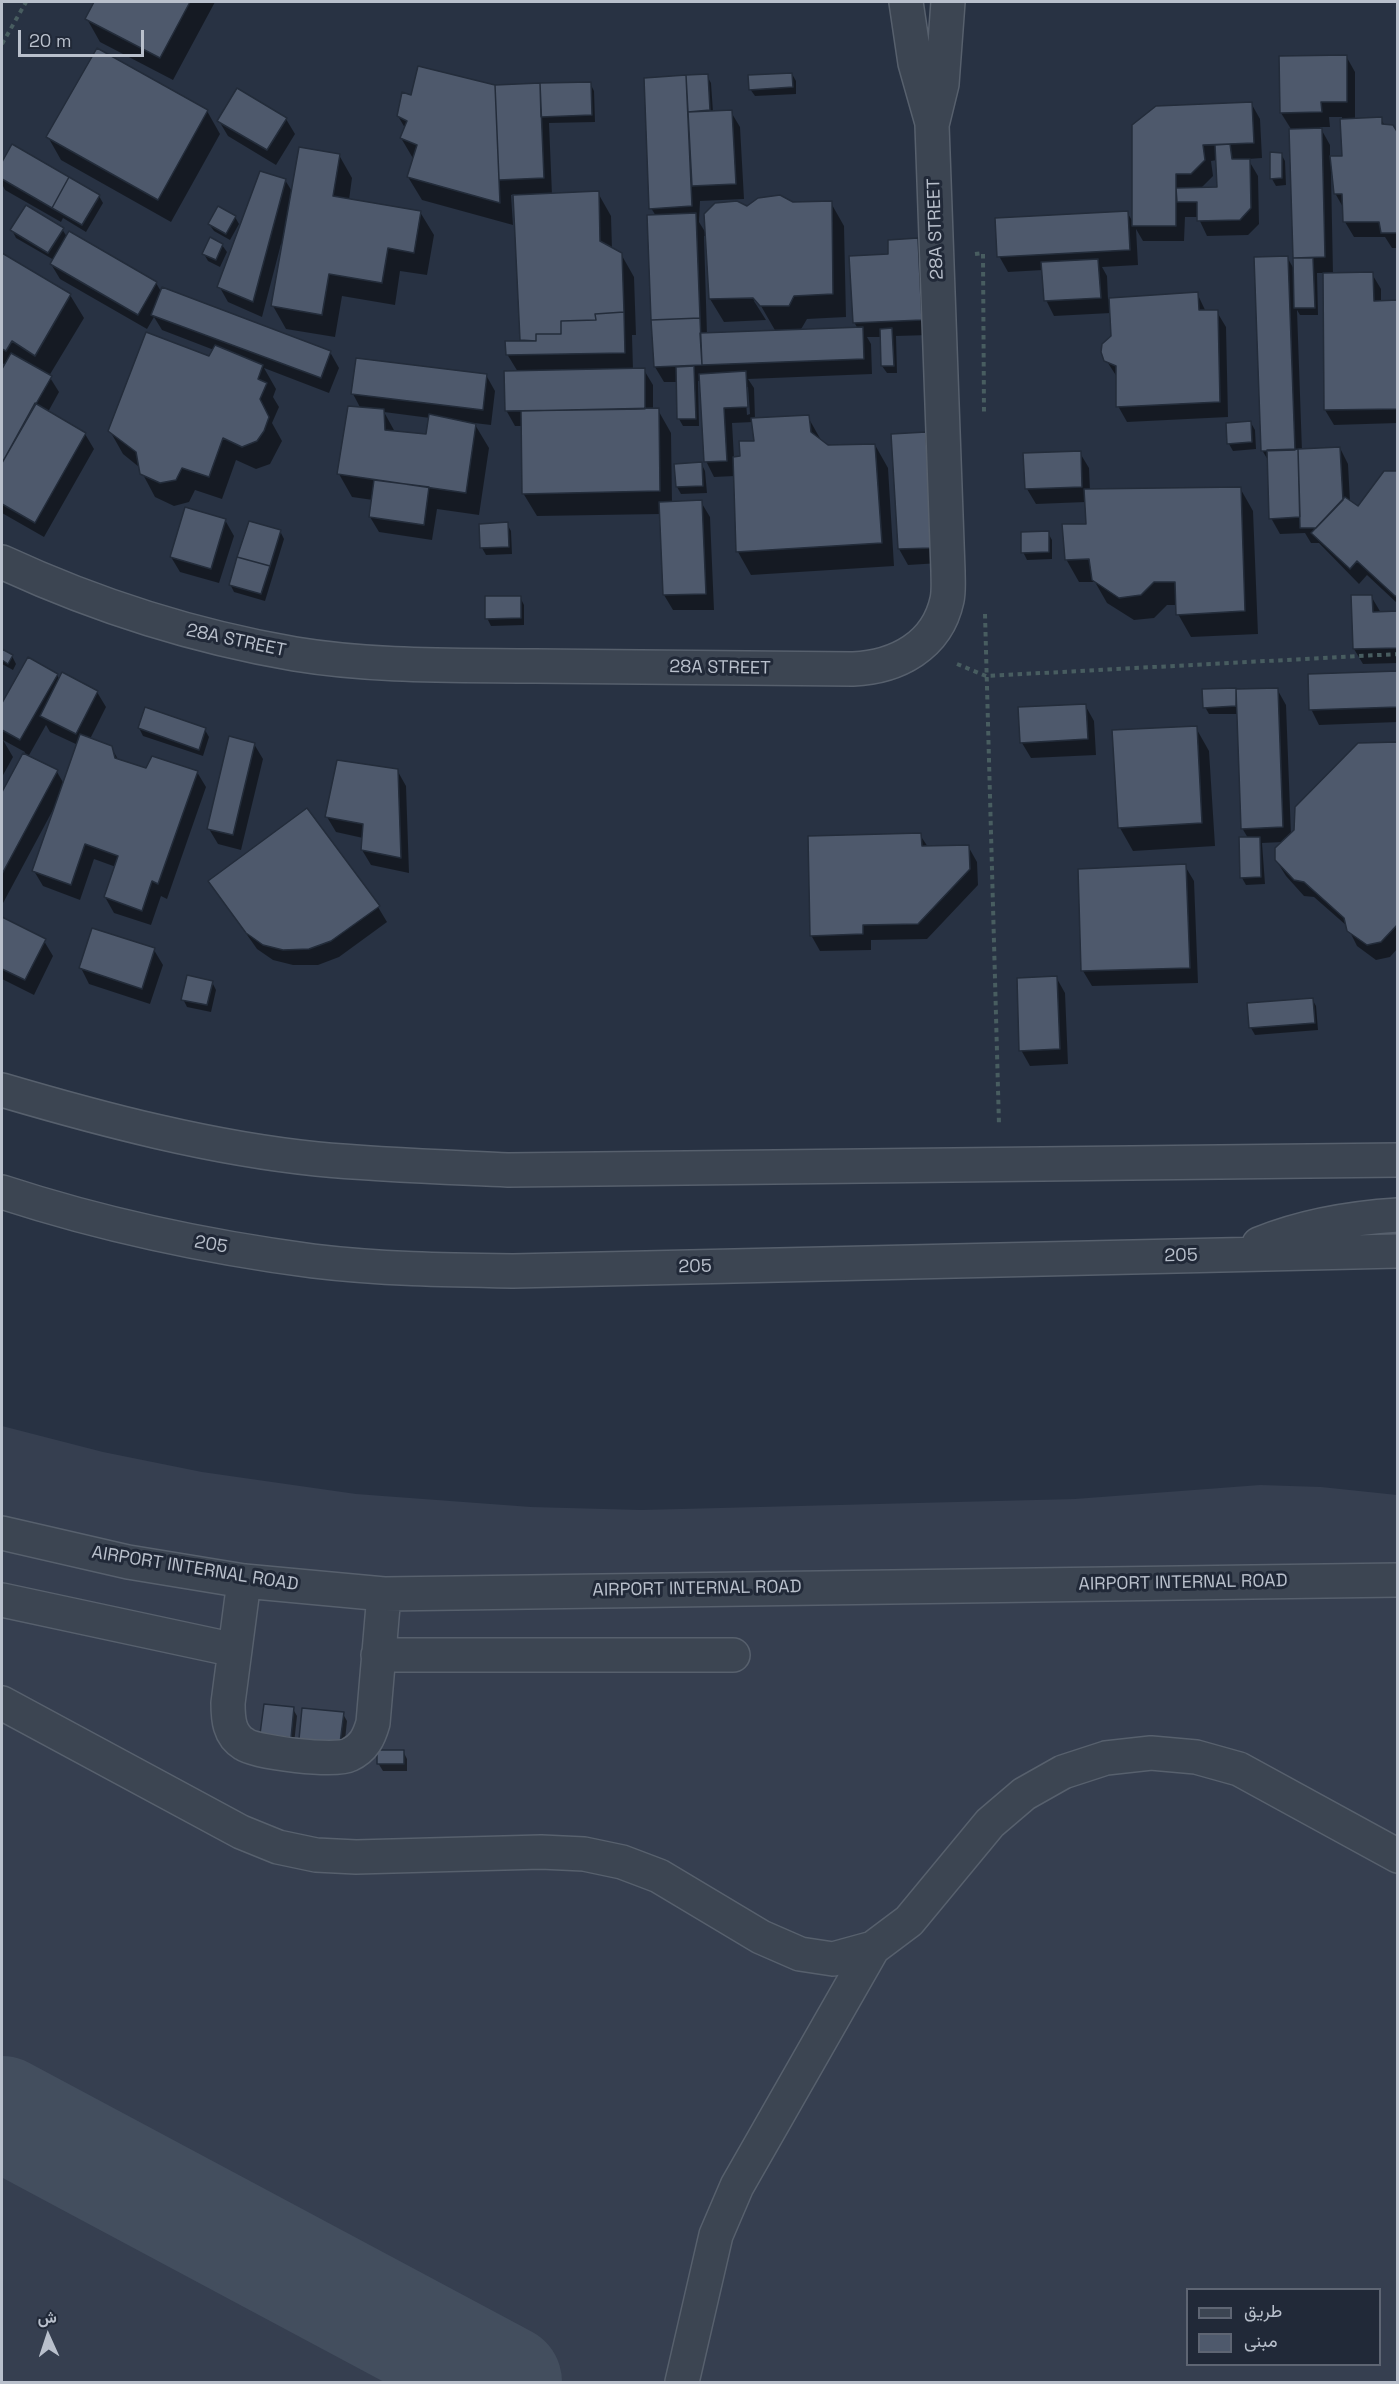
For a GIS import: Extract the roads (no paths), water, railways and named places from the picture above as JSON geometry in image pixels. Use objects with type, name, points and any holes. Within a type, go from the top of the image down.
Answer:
[{"type":"street","name":"28A STREET","points":[[906,2],[915,63],[933,125]]},
{"type":"street","name":"28A STREET","points":[[2,562],[58,588],[134,616],[211,638],[297,654],[373,662],[448,665],[853,669],[875,668],[891,663],[918,648],[937,626],[947,599],[948,571],[933,125],[942,84],[948,2]]},
{"type":"street","points":[[2,1090],[92,1117],[208,1142],[315,1159],[403,1166],[508,1170],[1398,1160]]},
{"type":"street","name":"205","points":[[2,1192],[121,1227],[218,1247],[315,1261],[422,1269],[513,1271],[1398,1251]]},
{"type":"street","points":[[1232,1255],[1274,1238],[1317,1225],[1361,1217],[1398,1215]]},
{"type":"street","name":"AIRPORT INTERNAL ROAD","points":[[2,1533],[128,1562],[244,1581],[384,1594],[1398,1580]]},
{"type":"street","points":[[244,1581],[228,1720],[234,1734],[244,1744],[259,1750],[335,1759],[348,1756],[360,1749],[368,1738],[373,1723],[384,1594]]},
{"type":"street","points":[[2,1600],[235,1650]]},
{"type":"street","points":[[378,1655],[733,1655]]},
{"type":"street","points":[[2,1703],[241,1832],[278,1847],[316,1855],[356,1857],[541,1852],[584,1854],[622,1862],[659,1876],[761,1937],[800,1953],[833,1959],[873,1948],[909,1921],[990,1823],[1024,1794],[1063,1772],[1106,1758],[1151,1753],[1196,1756],[1239,1769],[1398,1856]]},
{"type":"street","points":[[682,2382],[716,2235],[737,2186],[873,1948]]}]
